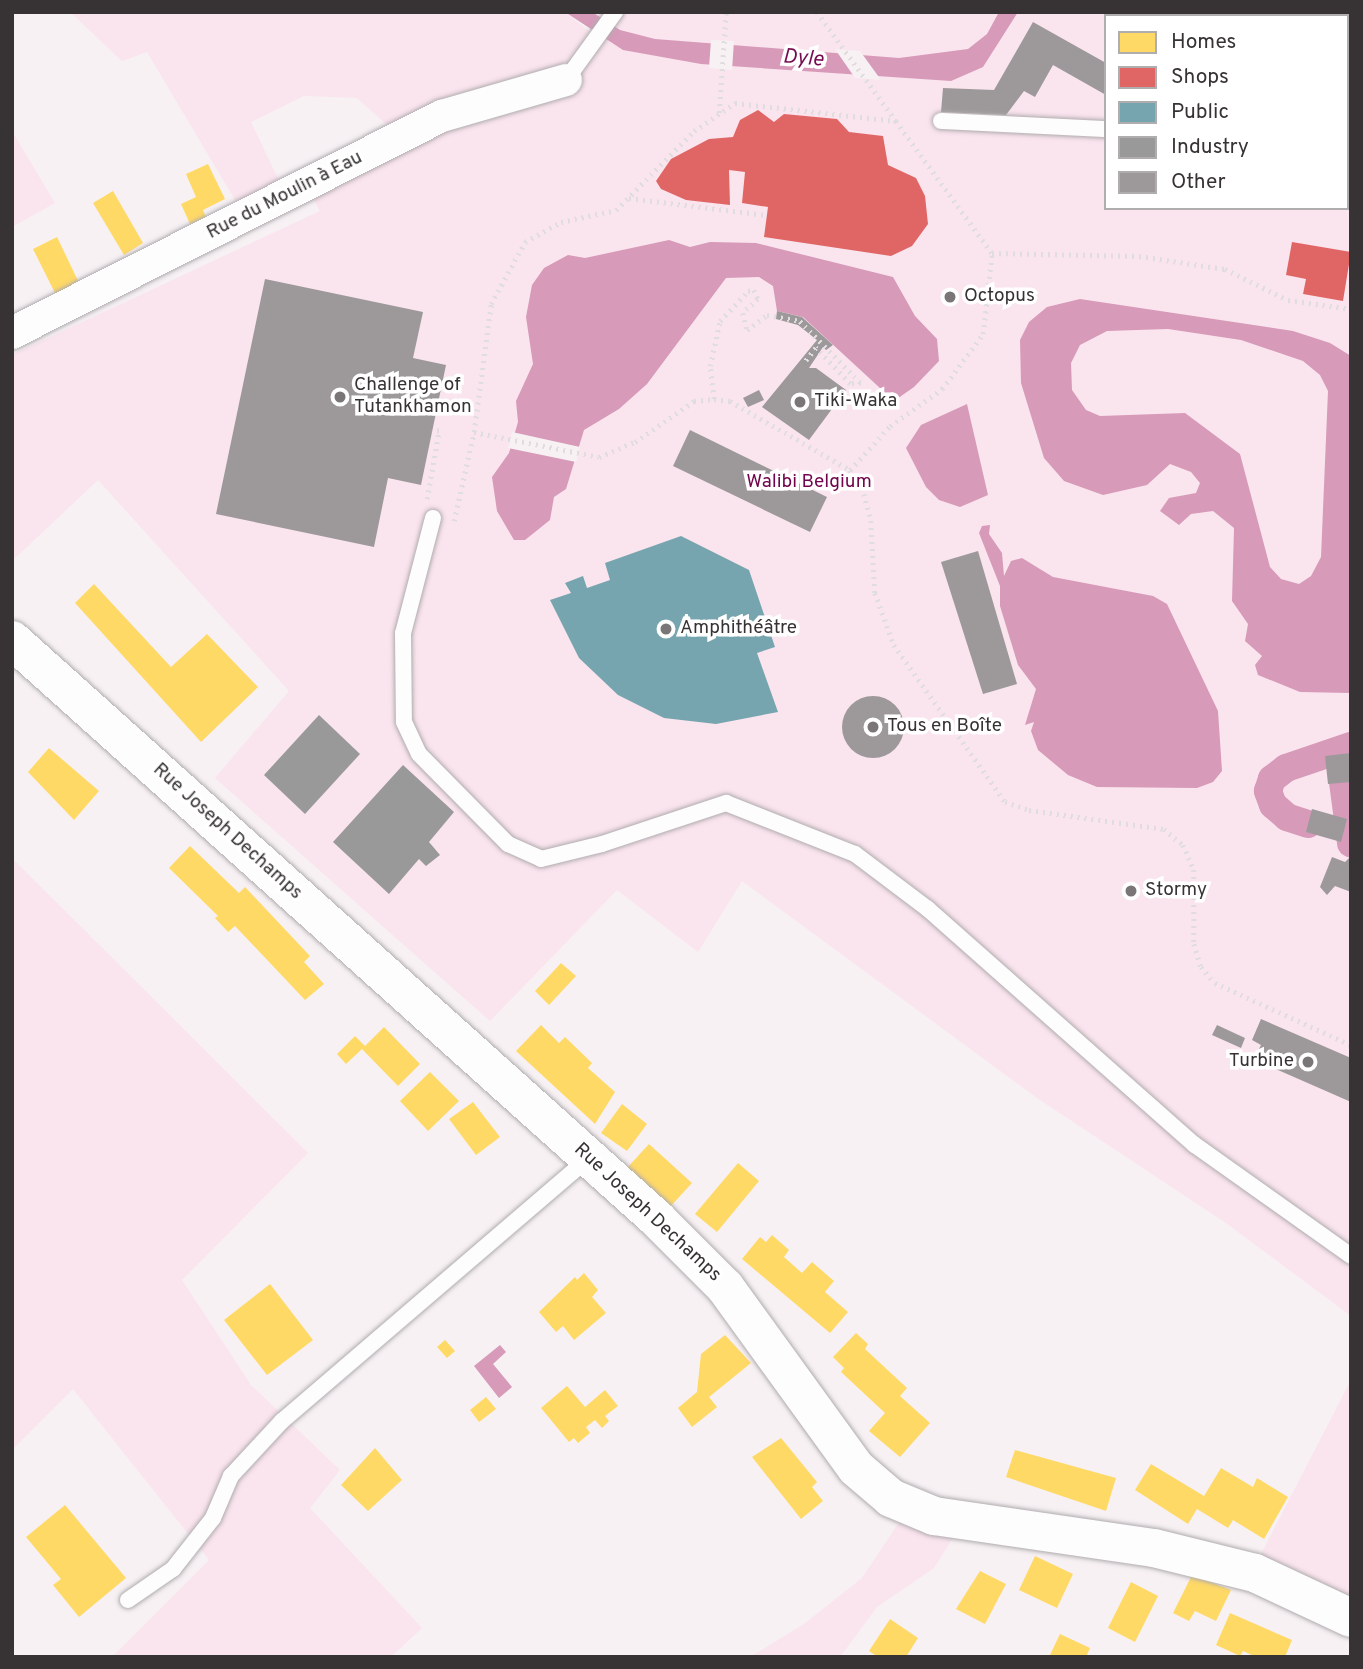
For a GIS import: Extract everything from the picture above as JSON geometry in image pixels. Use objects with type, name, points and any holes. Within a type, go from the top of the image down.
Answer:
[{"type":"street","name":"Rue du Moulin à Eau","points":[[12,333],[442,116],[572,74]]},
{"type":"street","name":"Rue Joseph Dechamps","points":[[12,640],[589,1158],[725,1287],[856,1468],[891,1498],[934,1516],[1154,1548],[1255,1573],[1351,1618]]},
{"type":"lane","points":[[572,74],[614,14]]},
{"type":"lane","points":[[941,121],[1104,129]]},
{"type":"lane","points":[[433,518],[403,633],[404,722],[419,754],[508,844],[541,859],[602,844],[726,803],[855,854],[928,909],[1195,1145],[1351,1256]]},
{"type":"lane","points":[[128,1600],[173,1569],[213,1518],[231,1476],[282,1421],[589,1158]]},
{"type":"path","points":[[719,113],[726,12]]},
{"type":"path","points":[[817,12],[992,253],[983,334],[942,389],[890,426],[850,470]]},
{"type":"path","points":[[432,430],[439,431],[424,516],[456,521],[474,432],[491,304],[525,242],[561,222],[616,210],[654,167],[734,103],[896,121]]},
{"type":"path","points":[[629,198],[766,215]]},
{"type":"path","points":[[992,253],[1139,256],[1226,269],[1288,300],[1351,309]]},
{"type":"path","points":[[714,399],[710,366],[720,321],[748,291],[754,290],[758,299],[743,313],[747,330],[759,318],[774,314],[800,321],[861,383],[850,384],[816,348]]},
{"type":"path","points":[[805,362],[822,341]]},
{"type":"path","points":[[474,432],[582,456],[599,457],[617,451],[663,426],[694,401],[714,399],[730,401],[850,470],[864,494],[871,521],[875,593],[894,645],[1005,802],[1029,810],[1164,829],[1183,845],[1194,870],[1194,944],[1201,967],[1215,983],[1351,1045]]},
{"type":"green space","name":"Walibi Belgium","points":[[70,12],[565,12],[589,31],[599,17],[592,12],[1351,12],[1351,1316],[1226,1223],[1037,1098],[742,881],[698,952],[617,890],[490,1021],[215,778],[289,691],[98,480],[12,561],[12,355],[320,211],[312,197],[397,144],[387,125],[357,98],[304,96],[251,122],[281,185],[241,210],[147,52],[122,61]]},
{"type":"green space","points":[[12,131],[55,203],[12,227]]},
{"type":"green space","points":[[12,858],[308,1153],[182,1280],[251,1385],[340,1470],[310,1508],[422,1628],[391,1657],[112,1657],[209,1560],[73,1389],[12,1450]]},
{"type":"green space","points":[[1351,1380],[1351,1599],[1260,1556]]},
{"type":"green space","points":[[900,1521],[954,1536],[934,1568],[877,1607],[840,1657],[750,1657],[804,1624],[862,1578]]},
{"type":"water","name":"Dyle","points":[[565,12],[592,12],[620,30],[655,39],[899,58],[968,49],[987,34],[999,12],[1018,12],[983,67],[951,81],[701,64],[623,50]]},
{"type":"water","points":[[669,240],[690,247],[710,242],[756,243],[893,277],[915,316],[937,339],[939,361],[914,387],[894,401],[803,317],[777,311],[773,286],[759,277],[726,278],[647,384],[619,409],[584,430],[566,489],[554,497],[550,520],[525,540],[514,540],[497,511],[492,477],[509,453],[518,422],[516,401],[533,364],[526,317],[532,285],[544,268],[568,255],[585,258]]},
{"type":"water","points":[[1080,299],[1293,331],[1330,343],[1351,356],[1351,693],[1300,692],[1258,675],[1255,665],[1262,656],[1245,641],[1248,624],[1232,601],[1234,528],[1213,511],[1191,514],[1179,525],[1160,511],[1169,498],[1196,493],[1200,483],[1191,472],[1170,464],[1147,485],[1103,495],[1064,481],[1044,458],[1021,383],[1020,340],[1029,322],[1047,307]],"holes":[[[1168,329],[1241,340],[1303,361],[1320,375],[1328,391],[1321,557],[1311,576],[1299,584],[1281,579],[1270,567],[1240,454],[1185,413],[1100,416],[1086,410],[1072,390],[1071,363],[1080,345],[1107,331]]]},
{"type":"water","points":[[967,404],[988,495],[960,507],[939,500],[926,487],[906,448],[921,425]]},
{"type":"water","points":[[990,525],[989,534],[1002,553],[1004,576],[1011,561],[1022,558],[1053,577],[1153,596],[1167,604],[1218,711],[1222,771],[1213,782],[1197,788],[1097,787],[1068,775],[1038,750],[1031,731],[1034,722],[1025,725],[1036,689],[1018,665],[1000,606],[1000,586],[979,533],[982,526]]},
{"type":"water","points":[[500,1345],[506,1352],[493,1364],[512,1387],[499,1398],[474,1366]]},
{"type":"pier","points":[[711,40],[734,41],[732,70],[709,68]]},
{"type":"pier","points":[[835,49],[860,51],[881,80],[855,78]]},
{"type":"pier","points":[[512,432],[580,447],[576,462],[508,448]]},
{"type":"building: Homes","points":[[208,164],[225,199],[203,210],[206,217],[190,224],[181,204],[196,197],[186,174]]},
{"type":"building: Homes","points":[[113,191],[143,243],[124,255],[93,203]]},
{"type":"building: Homes","points":[[57,237],[81,287],[58,299],[33,249]]},
{"type":"building: Homes","points":[[94,584],[171,667],[207,634],[258,687],[201,742],[75,603]]},
{"type":"building: Homes","points":[[49,748],[99,791],[74,820],[28,772]]},
{"type":"building: Homes","points":[[190,846],[239,893],[245,887],[310,956],[304,962],[324,984],[305,1000],[235,926],[228,932],[215,918],[218,916],[169,868]]},
{"type":"building: Homes","points":[[561,963],[576,976],[549,1005],[535,991]]},
{"type":"building: Homes","points":[[541,1025],[559,1043],[565,1037],[592,1063],[588,1068],[615,1092],[595,1124],[516,1051]]},
{"type":"building: Homes","points":[[384,1027],[420,1064],[398,1086],[362,1049],[346,1064],[337,1054],[355,1036],[365,1046]]},
{"type":"building: Homes","points":[[430,1072],[459,1101],[428,1131],[400,1101]]},
{"type":"building: Homes","points":[[473,1102],[500,1137],[476,1155],[449,1119]]},
{"type":"building: Homes","points":[[622,1104],[647,1124],[627,1151],[601,1133]]},
{"type":"building: Homes","points":[[649,1144],[692,1183],[670,1207],[627,1168]]},
{"type":"building: Homes","points":[[738,1163],[759,1181],[717,1232],[695,1214]]},
{"type":"building: Homes","points":[[772,1235],[789,1250],[784,1257],[802,1273],[812,1262],[834,1281],[825,1292],[848,1312],[830,1333],[742,1259],[760,1237],[766,1242]]},
{"type":"building: Homes","points":[[584,1273],[598,1290],[592,1297],[606,1313],[574,1340],[563,1326],[556,1332],[539,1312],[575,1277],[577,1280]]},
{"type":"building: Homes","points":[[270,1284],[313,1340],[267,1375],[224,1320]]},
{"type":"building: Homes","points":[[856,1333],[868,1344],[865,1349],[907,1388],[900,1396],[930,1423],[900,1457],[869,1431],[885,1413],[841,1372],[844,1368],[833,1357]]},
{"type":"building: Homes","points":[[725,1335],[751,1363],[709,1397],[717,1407],[692,1427],[678,1408],[697,1392],[701,1354]]},
{"type":"building: Homes","points":[[445,1340],[455,1351],[447,1358],[437,1347]]},
{"type":"building: Homes","points":[[567,1386],[585,1407],[605,1390],[618,1406],[605,1416],[609,1421],[602,1428],[595,1420],[586,1427],[590,1433],[578,1443],[574,1438],[569,1442],[541,1408]]},
{"type":"building: Homes","points":[[486,1397],[496,1409],[479,1422],[470,1410]]},
{"type":"building: Homes","points":[[781,1438],[817,1482],[812,1487],[823,1501],[801,1519],[752,1457]]},
{"type":"building: Homes","points":[[375,1448],[402,1480],[368,1511],[341,1485]]},
{"type":"building: Homes","points":[[1015,1450],[1116,1478],[1106,1511],[1006,1477]]},
{"type":"building: Homes","points":[[1151,1464],[1204,1496],[1221,1468],[1253,1487],[1257,1478],[1288,1497],[1264,1539],[1233,1520],[1228,1528],[1197,1509],[1188,1524],[1135,1490]]},
{"type":"building: Homes","points":[[65,1505],[126,1578],[79,1617],[53,1585],[61,1579],[26,1537]]},
{"type":"building: Homes","points":[[1035,1556],[1073,1574],[1057,1608],[1019,1590]]},
{"type":"building: Homes","points":[[980,1571],[1006,1584],[985,1624],[956,1609]]},
{"type":"building: Homes","points":[[1192,1575],[1231,1590],[1216,1621],[1195,1611],[1189,1621],[1173,1613]]},
{"type":"building: Homes","points":[[1131,1582],[1158,1596],[1135,1642],[1108,1628]]},
{"type":"building: Homes","points":[[1230,1613],[1292,1640],[1285,1657],[1256,1657],[1243,1651],[1240,1656],[1216,1645]]},
{"type":"building: Homes","points":[[890,1619],[918,1638],[906,1657],[878,1657],[869,1651]]},
{"type":"building: Homes","points":[[1060,1634],[1090,1648],[1086,1657],[1049,1657]]},
{"type":"building: Shops","points":[[758,110],[774,122],[784,114],[837,119],[849,132],[883,136],[888,165],[916,178],[925,196],[928,224],[912,246],[891,256],[764,237],[768,207],[742,203],[745,172],[729,170],[730,205],[686,200],[661,189],[656,181],[671,159],[709,139],[733,137],[740,120]]},
{"type":"building: Shops","points":[[1292,242],[1351,252],[1343,301],[1303,294],[1306,279],[1286,275]]},
{"type":"building: Public","name":"Amphithéâtre","points":[[681,536],[749,570],[775,647],[757,653],[778,712],[716,724],[664,718],[618,695],[579,658],[550,600],[571,593],[565,583],[583,576],[587,588],[610,580],[605,563]]},
{"type":"building: Industry","points":[[319,715],[360,754],[305,814],[264,775]]},
{"type":"building: Industry","points":[[403,765],[454,812],[429,842],[440,855],[426,866],[419,859],[389,894],[333,842]]},
{"type":"building: Other","points":[[1033,22],[1104,62],[1104,94],[1053,65],[1035,97],[1024,91],[1006,115],[941,112],[943,88],[994,90]]},
{"type":"building: Other","name":"Challenge of Tutankhamon","points":[[265,279],[423,312],[413,358],[446,365],[421,485],[388,478],[374,547],[216,514]]},
{"type":"building: Other","points":[[777,311],[802,317],[833,345],[826,350],[823,347],[809,368],[816,368],[846,390],[809,440],[762,407],[817,340],[798,325],[776,319]]},
{"type":"building: Other","points":[[759,390],[764,400],[748,407],[743,398]]},
{"type":"building: Other","points":[[690,430],[827,497],[810,532],[673,466]]},
{"type":"building: Other","points":[[978,551],[1017,684],[983,694],[941,562]]},
{"type":"building: Other","name":"Tous en Boîte","points":[[873,696],[895,705],[904,727],[895,749],[873,758],[851,749],[842,727],[851,705]]},
{"type":"building: Other","points":[[1351,753],[1351,782],[1328,784],[1325,756]]},
{"type":"building: Other","points":[[1312,809],[1347,819],[1341,842],[1306,832]]},
{"type":"building: Other","points":[[1351,856],[1351,892],[1335,886],[1327,895],[1320,887],[1332,857],[1345,862]]},
{"type":"building: Other","name":"Turbine","points":[[1261,1019],[1351,1058],[1351,1102],[1264,1064],[1267,1059],[1256,1055],[1261,1045],[1252,1040]]},
{"type":"building: Other","points":[[1217,1025],[1245,1038],[1241,1048],[1212,1035]]},
{"type":"waterway","points":[[1308,824],[1287,817],[1273,805],[1268,791],[1272,779],[1286,768],[1351,746]]},
{"type":"waterway","points":[[1343,782],[1351,843]]},
{"type":"place","name":"Octopus","points":[[950,297]]},
{"type":"place","name":"Challenge of Tutankhamon","points":[[340,397]]},
{"type":"place","name":"Tiki-Waka","points":[[800,402]]},
{"type":"place","name":"Amphithéâtre","points":[[666,629]]},
{"type":"place","name":"Tous en Boîte","points":[[873,727]]},
{"type":"place","name":"Stormy","points":[[1131,891]]},
{"type":"place","name":"Turbine","points":[[1308,1062]]}]
